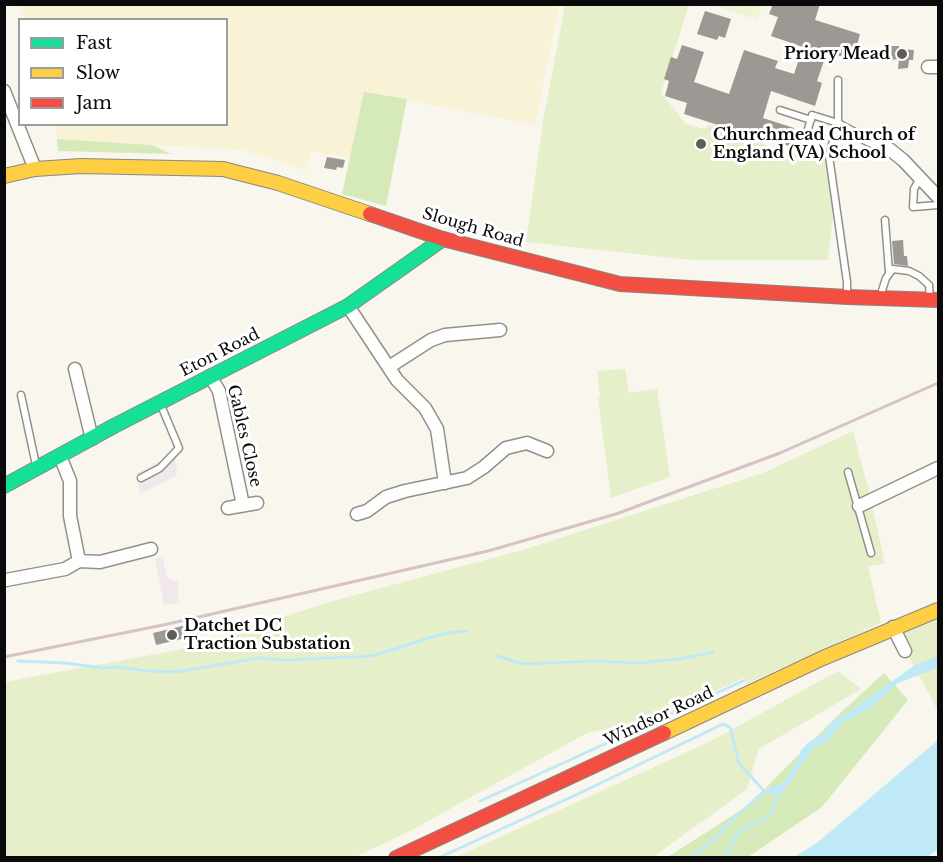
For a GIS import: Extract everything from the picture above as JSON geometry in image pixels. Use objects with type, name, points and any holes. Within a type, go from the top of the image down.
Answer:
[{"type":"main road","name":"Slough Road","points":[[4,176],[35,169],[93,166],[224,169],[278,183],[428,232],[443,239],[620,284],[934,300]]},
{"type":"main road","name":"Eton Road","points":[[4,486],[160,402],[348,306],[443,239]]},
{"type":"main road","name":"Windsor Road","points":[[396,858],[893,627],[939,610]]},
{"type":"street","points":[[4,90],[35,169]]},
{"type":"street","points":[[866,138],[888,148],[903,160],[939,197]]},
{"type":"street","points":[[348,306],[397,380],[425,408],[437,429],[445,483]]},
{"type":"street","points":[[388,367],[431,340],[445,335],[500,330]]},
{"type":"street","points":[[75,369],[92,439]]},
{"type":"street","name":"Gables Close","points":[[210,376],[219,391],[243,505]]},
{"type":"street","points":[[357,514],[367,511],[386,497],[466,478],[484,467],[506,448],[527,443],[547,451]]},
{"type":"street","points":[[60,456],[70,481],[70,516],[79,561]]},
{"type":"street","points":[[859,506],[939,468]]},
{"type":"street","points":[[228,508],[257,503]]},
{"type":"street","points":[[6,580],[65,569],[79,561],[100,562],[151,549]]},
{"type":"street","points":[[893,627],[905,651]]},
{"type":"lane","points":[[838,80],[838,123],[829,156],[848,282],[847,297]]},
{"type":"lane","points":[[780,110],[811,120]]},
{"type":"lane","points":[[804,143],[812,115],[838,123],[866,138]]},
{"type":"lane","points":[[920,178],[914,189],[913,207],[939,205]]},
{"type":"lane","points":[[880,297],[889,272],[885,220]]},
{"type":"lane","points":[[889,272],[909,271],[919,276],[928,285],[934,300]]},
{"type":"lane","points":[[21,395],[37,469]]},
{"type":"lane","points":[[141,478],[160,468],[179,448],[160,402]]},
{"type":"lane","points":[[848,472],[871,553]]},
{"type":"shaded area","points":[[19,5],[559,5],[535,125],[364,92],[350,158],[311,151],[306,170],[242,150],[57,139],[56,126],[228,126],[228,18],[26,18]]},
{"type":"shaded area","points":[[177,447],[182,448],[175,456],[176,476],[140,494],[137,473],[166,458]]},
{"type":"shaded area","points":[[163,557],[167,578],[178,582],[179,587],[177,591],[179,602],[164,605],[155,558]]},
{"type":"green space","points":[[565,5],[689,5],[661,93],[686,124],[704,129],[709,125],[788,153],[790,148],[825,160],[833,217],[828,260],[692,260],[526,242],[543,121]]},
{"type":"green space","points":[[713,5],[762,5],[757,20]]},
{"type":"green space","points":[[364,92],[407,99],[386,206],[342,194]]},
{"type":"green space","points":[[57,139],[152,145],[171,154],[58,151]]},
{"type":"green space","points":[[625,369],[629,393],[657,389],[670,477],[611,498],[598,398],[600,396],[597,371]]},
{"type":"green space","points":[[853,431],[885,564],[868,566],[881,623],[746,684],[743,678],[655,719],[587,733],[408,832],[355,857],[5,858],[5,682],[178,650],[333,601],[519,551],[763,473]]},
{"type":"green space","points":[[938,609],[938,711],[893,627]]},
{"type":"green space","points":[[838,671],[861,689],[759,749],[747,789],[653,857],[456,857],[709,742]]},
{"type":"green space","points":[[884,673],[908,700],[822,807],[748,857],[666,858],[749,805],[835,718]]},
{"type":"water","points":[[938,656],[938,668],[898,683],[869,709],[842,723],[828,741],[814,747],[782,793],[766,794],[770,787],[783,783],[797,762],[801,750],[826,732],[831,722],[849,712],[915,665]]},
{"type":"water","points":[[938,740],[938,849],[928,857],[794,857],[817,843]]},
{"type":"building","points":[[773,4],[820,4],[815,20],[860,34],[853,60],[827,52],[817,81],[822,83],[815,106],[771,91],[763,118],[794,128],[789,146],[684,114],[687,103],[665,96],[669,81],[664,79],[671,57],[677,59],[682,45],[704,52],[694,82],[729,94],[744,50],[778,61],[775,68],[794,74],[803,47],[771,36],[778,17],[769,14]]},
{"type":"building","points":[[705,11],[731,19],[725,38],[719,36],[717,40],[697,34]]},
{"type":"building","name":"Priory Mead","points":[[891,46],[914,50],[913,60],[909,60],[908,68],[898,69],[899,59],[890,60]]},
{"type":"building","points":[[327,157],[345,160],[343,168],[337,167],[336,170],[324,168]]},
{"type":"building","points":[[903,240],[904,256],[907,256],[908,266],[894,264],[892,241]]},
{"type":"building","name":"Datchet DC Traction Substation","points":[[187,625],[190,637],[156,645],[153,633]]},
{"type":"waterway","points":[[18,661],[176,672],[258,658],[287,660],[372,656],[442,634],[467,631]]},
{"type":"waterway","points":[[497,656],[523,664],[596,661],[637,663],[680,659],[713,652]]},
{"type":"waterway","points":[[480,801],[743,681]]},
{"type":"waterway","points":[[438,858],[723,724],[730,727],[739,763],[764,791]]},
{"type":"waterway","points":[[691,858],[719,835],[764,791],[768,790]]},
{"type":"waterway","points":[[724,858],[738,833],[771,814],[779,793]]},
{"type":"railway","points":[[4,657],[168,624],[488,551],[616,514],[780,453],[938,383]]},
{"type":"traffic: fast","points":[[4,486],[114,426],[348,306],[443,239]]},
{"type":"traffic: slow","points":[[4,176],[35,169],[81,166],[223,169],[278,183],[370,214]]},
{"type":"traffic: slow","points":[[664,733],[823,658],[938,610]]},
{"type":"traffic: jam","points":[[370,214],[443,239],[620,284],[938,300]]},
{"type":"traffic: jam","points":[[396,858],[664,733]]},
{"type":"place","name":"Priory Mead","points":[[902,54]]},
{"type":"place","name":"Churchmead Church of England (VA) School","points":[[701,144]]},
{"type":"place","name":"Datchet DC Traction Substation","points":[[172,635]]}]
